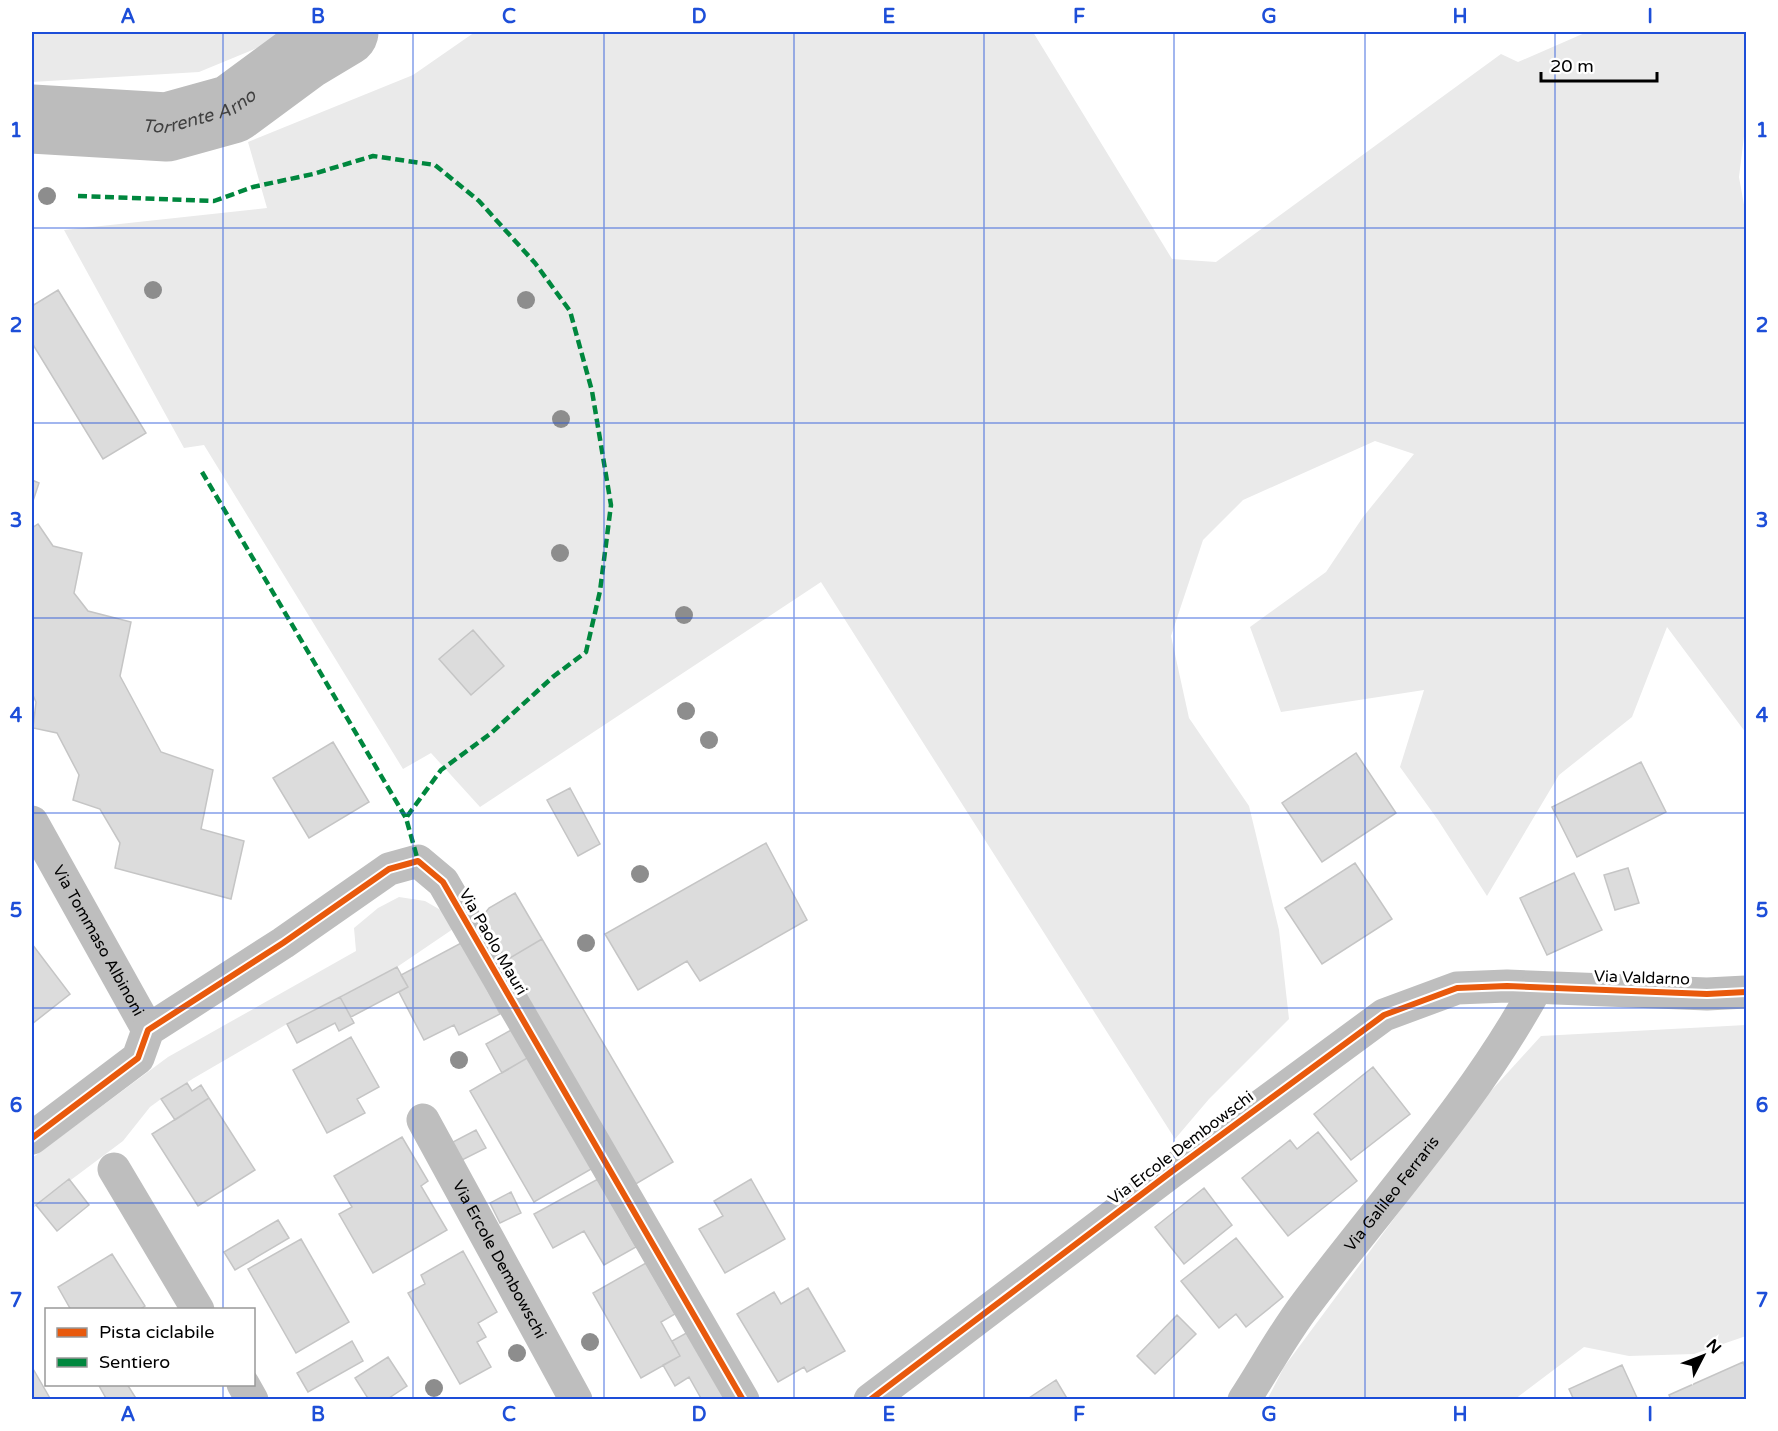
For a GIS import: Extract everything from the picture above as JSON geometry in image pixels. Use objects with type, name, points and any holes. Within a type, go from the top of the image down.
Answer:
[{"type":"street","name":"Via Tommaso Albinoni","points":[[32,822],[148,1030]]},
{"type":"street","name":"Via Paolo Mauri","points":[[148,1030],[283,943],[389,869],[418,861],[443,882],[743,1400]]},
{"type":"street","name":"Via Ercole Dembowschi","points":[[870,1400],[1171,1172],[1384,1015],[1457,988],[1507,986],[1536,988]]},
{"type":"street","name":"Via Valdarno","points":[[1536,988],[1707,994],[1746,992]]},
{"type":"street","name":"Via Galileo Ferraris","points":[[1244,1400],[1304,1306],[1460,1105],[1515,1027],[1536,988]]},
{"type":"street","points":[[32,1138],[138,1058],[148,1030]]},
{"type":"street","name":"Via Ercole Dembowschi","points":[[423,1120],[576,1400]]},
{"type":"street","points":[[114,1169],[197,1308]]},
{"type":"street","points":[[244,1386],[252,1400]]},
{"type":"shaded area","points":[[32,32],[296,32],[199,72],[32,82]]},
{"type":"shaded area","points":[[475,32],[1033,32],[1172,259],[1216,262],[1501,54],[1518,62],[1587,32],[1746,32],[1746,120],[1739,177],[1746,216],[1746,733],[1667,627],[1632,717],[1559,775],[1487,896],[1438,820],[1400,767],[1424,690],[1281,712],[1250,627],[1326,572],[1363,517],[1414,454],[1375,441],[1243,500],[1203,540],[1171,636],[1189,718],[1249,806],[1279,930],[1289,1019],[1209,1099],[1175,1139],[821,582],[480,807],[431,753],[403,769],[204,445],[184,448],[64,230],[267,208],[248,142],[413,75]]},
{"type":"shaded area","points":[[399,897],[425,901],[444,912],[453,929],[397,967],[287,1024],[161,1099],[150,1107],[123,1141],[32,1209],[32,1158],[168,1057],[356,951],[354,928],[378,908]]},
{"type":"shaded area","points":[[1746,1025],[1746,1336],[1694,1354],[1629,1356],[1584,1347],[1515,1399],[1267,1400],[1284,1367],[1479,1104],[1541,1036]]},
{"type":"building","points":[[58,290],[146,433],[103,459],[32,343],[32,306]]},
{"type":"building","points":[[32,480],[39,483],[32,504]]},
{"type":"building","points":[[38,524],[53,546],[82,553],[74,593],[88,611],[131,622],[120,676],[161,752],[213,770],[201,829],[244,841],[231,899],[115,868],[120,843],[100,809],[73,800],[79,775],[57,733],[33,728],[36,702],[32,693],[32,528]]},
{"type":"building","points":[[473,630],[504,666],[471,695],[439,659]]},
{"type":"building","points":[[333,742],[369,802],[309,838],[273,778]]},
{"type":"building","points":[[1356,753],[1396,813],[1322,862],[1282,803]]},
{"type":"building","points":[[1641,762],[1666,812],[1577,857],[1552,807]]},
{"type":"building","points":[[570,788],[600,844],[578,856],[547,800]]},
{"type":"building","points":[[766,843],[807,920],[700,981],[687,961],[638,990],[605,934]]},
{"type":"building","points":[[1355,863],[1392,919],[1322,964],[1285,908]]},
{"type":"building","points":[[1628,868],[1639,903],[1615,910],[1604,875]]},
{"type":"building","points":[[1574,873],[1602,930],[1547,955],[1520,898]]},
{"type":"building","points":[[515,893],[542,939],[503,962],[482,917],[489,908]]},
{"type":"building","points":[[542,939],[673,1162],[634,1185],[503,962]]},
{"type":"building","points":[[463,942],[500,1014],[459,1035],[454,1025],[424,1040],[399,992],[408,987],[401,975]]},
{"type":"building","points":[[32,944],[70,994],[32,1024]]},
{"type":"building","points":[[397,967],[408,987],[351,1017],[340,997]]},
{"type":"building","points":[[340,997],[354,1023],[339,1031],[335,1023],[297,1043],[287,1024]]},
{"type":"building","points":[[513,1029],[529,1057],[502,1073],[486,1044]]},
{"type":"building","points":[[351,1037],[379,1087],[357,1099],[365,1113],[327,1133],[293,1070]]},
{"type":"building","points":[[529,1057],[593,1168],[534,1202],[470,1091]]},
{"type":"building","points":[[1373,1067],[1410,1114],[1351,1160],[1314,1114]]},
{"type":"building","points":[[187,1083],[192,1091],[201,1085],[209,1098],[175,1120],[161,1099]]},
{"type":"building","points":[[209,1098],[255,1170],[198,1206],[152,1134]]},
{"type":"building","points":[[476,1130],[486,1148],[460,1161],[451,1143]]},
{"type":"building","points":[[1318,1132],[1357,1181],[1288,1236],[1242,1178],[1290,1140],[1297,1149]]},
{"type":"building","points":[[402,1137],[428,1181],[421,1186],[447,1230],[373,1273],[339,1214],[352,1207],[334,1176]]},
{"type":"building","points":[[69,1179],[89,1205],[57,1231],[36,1205]]},
{"type":"building","points":[[598,1179],[636,1247],[604,1265],[584,1231],[553,1248],[534,1214]]},
{"type":"building","points":[[751,1179],[785,1239],[725,1273],[699,1229],[723,1216],[714,1201]]},
{"type":"building","points":[[1204,1188],[1232,1225],[1184,1264],[1155,1227]]},
{"type":"building","points":[[511,1192],[521,1213],[500,1223],[490,1203]]},
{"type":"building","points":[[278,1220],[289,1238],[235,1270],[224,1252]]},
{"type":"building","points":[[1236,1238],[1283,1297],[1246,1327],[1236,1314],[1219,1328],[1181,1281]]},
{"type":"building","points":[[301,1239],[349,1322],[296,1353],[248,1269]]},
{"type":"building","points":[[463,1251],[497,1312],[478,1323],[486,1337],[477,1342],[491,1367],[460,1384],[408,1293],[425,1284],[421,1275]]},
{"type":"building","points":[[112,1254],[145,1306],[142,1308],[70,1308],[58,1287]]},
{"type":"building","points":[[646,1263],[675,1314],[661,1322],[680,1356],[641,1378],[593,1293]]},
{"type":"building","points":[[808,1288],[845,1351],[807,1372],[804,1367],[778,1382],[737,1314],[774,1292],[781,1304]]},
{"type":"building","points":[[1177,1315],[1196,1334],[1155,1374],[1137,1356]]},
{"type":"building","points":[[690,1331],[729,1400],[702,1400],[689,1377],[675,1386],[663,1365],[680,1356],[672,1341]]},
{"type":"building","points":[[352,1341],[363,1361],[308,1392],[297,1373]]},
{"type":"building","points":[[388,1357],[407,1386],[386,1400],[369,1400],[355,1378]]},
{"type":"building","points":[[1743,1362],[1746,1370],[1746,1400],[1671,1400],[1669,1395]]},
{"type":"building","points":[[1622,1365],[1638,1400],[1574,1400],[1569,1389]]},
{"type":"building","points":[[32,1367],[51,1400],[32,1400]]},
{"type":"building","points":[[1056,1380],[1068,1400],[1026,1400]]},
{"type":"building","points":[[99,1386],[128,1386],[137,1400],[107,1400]]},
{"type":"waterway","name":"Torrente Arno","points":[[32,119],[167,127],[232,109],[304,56],[344,32]]},
{"type":"marked path","points":[[78,196],[214,201],[253,187],[313,174],[373,156],[435,165],[479,201],[535,263],[570,311],[592,391],[611,505],[600,591],[586,652],[554,676],[490,734],[441,770],[406,818]]},
{"type":"marked path","points":[[202,472],[406,818],[418,861]]},
{"type":"cycle path","points":[[32,1138],[138,1058],[148,1030],[283,943],[389,869],[418,861],[443,882],[743,1400]]},
{"type":"cycle path","points":[[870,1400],[1171,1172],[1384,1015],[1457,988],[1507,986],[1707,994],[1746,992]]}]
